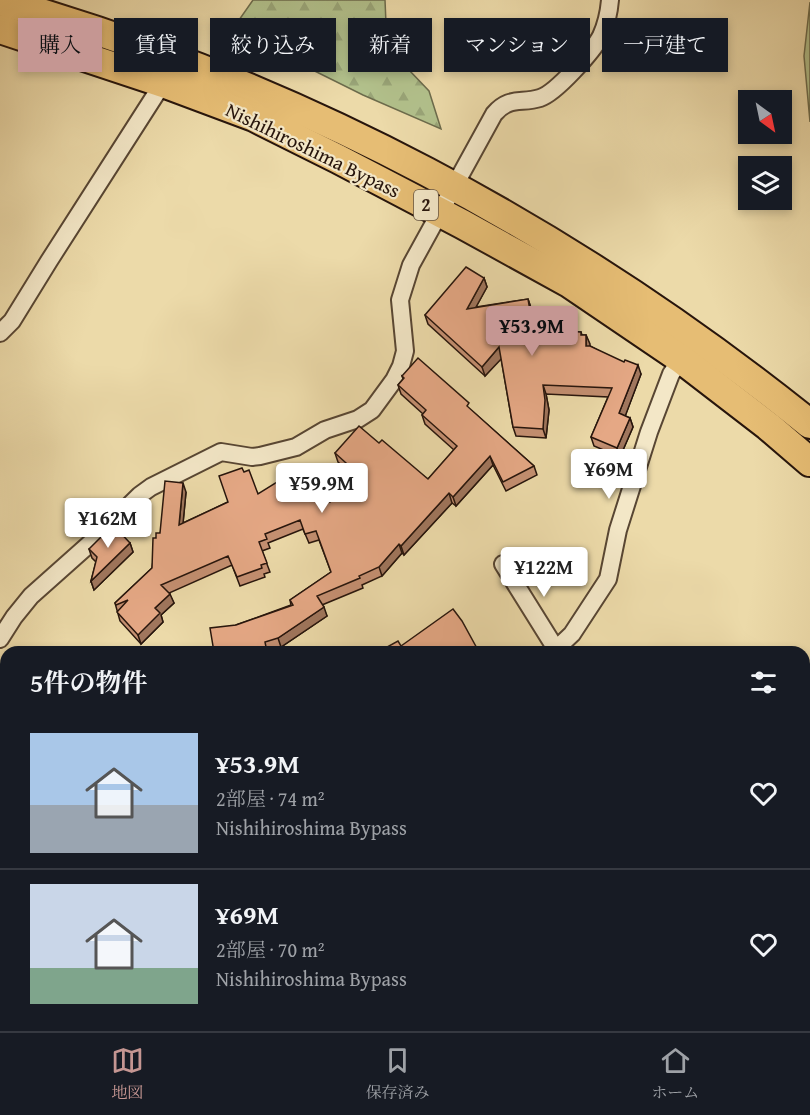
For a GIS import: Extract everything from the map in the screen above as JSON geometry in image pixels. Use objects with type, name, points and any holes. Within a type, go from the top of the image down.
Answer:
[{"type":"highway","name":"Nishihiroshima Bypass","points":[[0,2],[142,46],[203,69],[322,120],[455,186],[552,241],[652,306],[714,349],[810,424]]},
{"type":"highway","name":"Nishihiroshima Bypass","points":[[0,29],[163,83],[254,117],[349,164],[569,283],[681,359],[768,426],[810,462]]},
{"type":"street","points":[[0,639],[14,616],[31,596],[151,487],[221,452],[252,457],[296,447],[325,430],[358,419],[372,410],[394,380],[401,366],[405,351],[400,304],[411,265],[495,114],[507,103],[542,98],[569,74],[594,48],[606,22],[610,0]]},
{"type":"street","points":[[0,333],[12,321],[163,83]]},
{"type":"street","points":[[560,646],[572,634],[608,579],[618,530],[649,432],[671,374],[681,359]]},
{"type":"street","points":[[503,564],[552,646]]},
{"type":"green space","points":[[253,0],[385,0],[386,18],[348,18],[348,72],[411,72],[429,91],[441,129],[317,72],[336,72],[336,18],[240,18]]},
{"type":"green space","points":[[810,2],[810,122],[804,56]]},
{"type":"building","points":[[466,267],[484,278],[467,309],[528,299],[534,333],[581,332],[581,335],[586,335],[586,346],[624,362],[625,360],[638,365],[619,413],[630,418],[617,448],[591,437],[612,388],[543,385],[545,400],[543,429],[513,427],[499,347],[482,367],[425,315]]},
{"type":"building","points":[[418,358],[469,403],[467,406],[534,466],[503,482],[490,456],[453,497],[449,493],[379,567],[359,576],[360,578],[317,596],[324,607],[278,638],[265,642],[266,646],[213,646],[210,628],[236,625],[293,605],[290,600],[331,572],[316,531],[305,534],[300,520],[265,534],[267,539],[259,542],[267,563],[261,565],[262,568],[237,577],[228,556],[161,585],[170,594],[155,608],[160,613],[138,635],[117,612],[128,600],[116,605],[115,603],[152,568],[153,538],[156,538],[156,533],[160,533],[165,481],[183,483],[179,525],[228,502],[219,476],[242,468],[244,472],[249,470],[258,494],[306,464],[330,502],[356,472],[335,453],[359,426],[379,443],[382,440],[428,479],[457,446],[422,415],[426,410],[398,385],[404,378],[402,376]]},
{"type":"building","points":[[113,525],[130,543],[91,581],[97,557],[89,549]]},
{"type":"building","points":[[453,609],[476,646],[401,646]]},
{"type":"building","points":[[398,641],[401,646],[389,646]]}]
